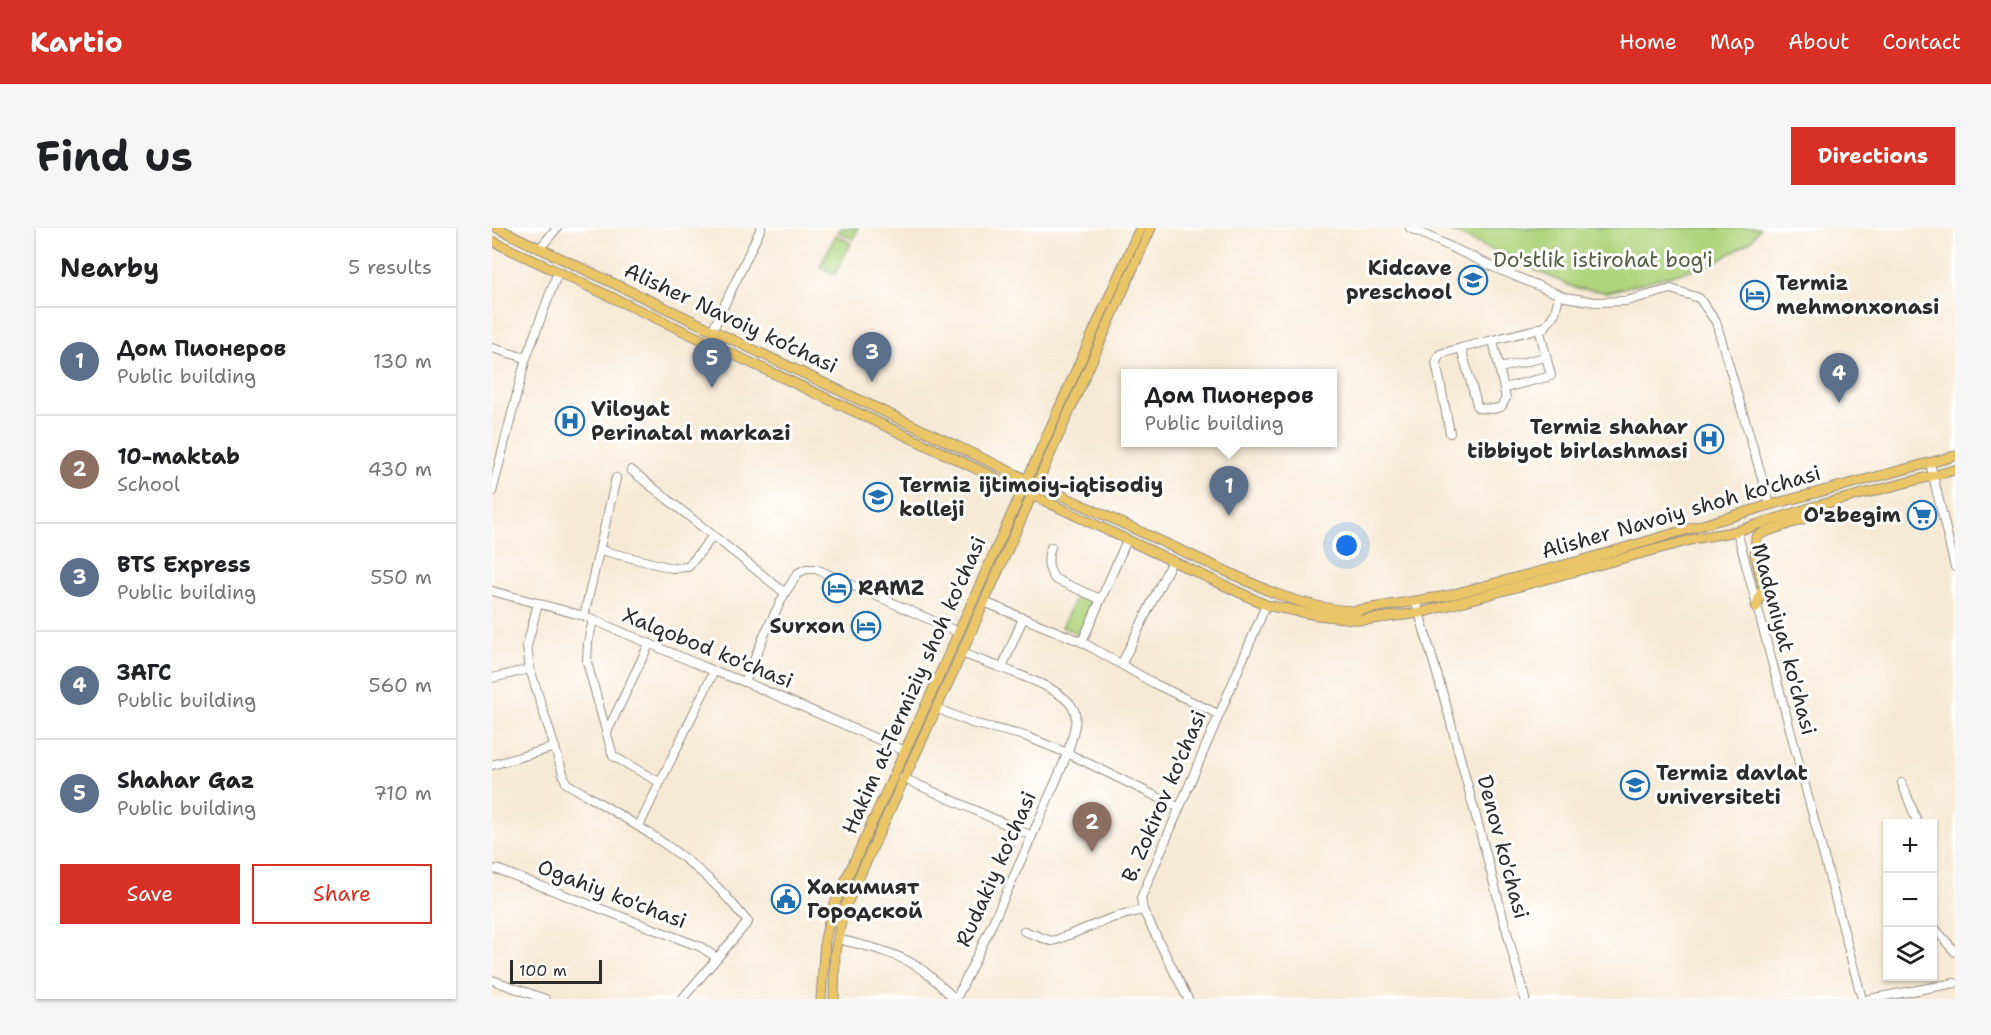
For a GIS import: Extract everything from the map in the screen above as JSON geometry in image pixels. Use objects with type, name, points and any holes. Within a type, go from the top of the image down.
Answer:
[{"type":"main road","name":"Alisher Navoiy ko’chasi","points":[[497,228],[1036,484],[1269,591],[1321,608],[1354,611],[1416,602]]},
{"type":"main road","name":"Hakim at-Termiziy shoh ko'chasi","points":[[821,999],[825,939],[832,910],[1140,228]]},
{"type":"main road","name":"Hakim at-Termiziy shoh ko'chasi","points":[[834,999],[837,939],[843,912],[1151,228]]},
{"type":"main road","name":"Alisher Navoiy ko’chasi","points":[[492,241],[1266,605],[1317,615],[1363,620],[1420,613]]},
{"type":"main road","points":[[862,415],[868,403]]},
{"type":"main road","name":"Alisher Navoiy shoh ko'chasi","points":[[1416,602],[1576,562],[1770,505],[1955,456]]},
{"type":"main road","name":"Alisher Navoiy shoh ko'chasi","points":[[1420,613],[1698,538],[1735,531],[1816,506],[1955,470]]},
{"type":"main road","points":[[1770,505],[1776,511],[1775,518]]},
{"type":"main road","points":[[1756,608],[1763,586],[1755,554],[1756,537],[1803,519],[1816,506]]},
{"type":"main road","points":[[1731,516],[1728,524],[1735,531]]},
{"type":"street","points":[[540,248],[556,228]]},
{"type":"street","points":[[713,329],[761,228]]},
{"type":"street","points":[[1410,228],[1559,295],[1595,302],[1626,301],[1671,289],[1699,298],[1716,322],[1770,505]]},
{"type":"street","points":[[492,492],[526,358],[558,272]]},
{"type":"street","points":[[1450,433],[1436,362],[1440,354],[1545,327],[1555,313],[1559,295]]},
{"type":"street","points":[[1504,388],[1551,376],[1539,328]]},
{"type":"street","points":[[1461,348],[1478,408],[1494,409],[1501,407],[1506,398],[1493,340]]},
{"type":"street","points":[[492,348],[526,358]]},
{"type":"street","points":[[1500,368],[1545,357]]},
{"type":"street","points":[[1930,463],[1955,567]]},
{"type":"street","points":[[631,470],[785,592]]},
{"type":"street","points":[[584,616],[616,478]]},
{"type":"street","name":"Madaniyat ko'chasi","points":[[1735,531],[1862,999]]},
{"type":"street","points":[[600,550],[672,568],[688,567],[713,536]]},
{"type":"street","points":[[1082,642],[1127,540]]},
{"type":"street","points":[[1051,547],[1047,557],[1051,574],[1055,579],[1100,599]]},
{"type":"street","points":[[1122,663],[1172,561]]},
{"type":"street","points":[[745,681],[785,592],[798,573],[806,569],[816,569],[958,632]]},
{"type":"street","name":"Xalqobod ko'chasi","points":[[492,591],[584,616],[714,671],[745,681],[905,752]]},
{"type":"street","points":[[984,602],[1082,642],[1155,684],[1218,714]]},
{"type":"street","name":"Denov ko'chasi","points":[[1416,602],[1525,999]]},
{"type":"street","points":[[538,603],[527,646],[530,669],[566,783],[639,826],[680,855],[712,882],[748,922],[682,999]]},
{"type":"street","name":"B. Zokirov ko'chasi","points":[[1188,999],[1143,910],[1141,898],[1266,605]]},
{"type":"street","points":[[1002,668],[1023,618]]},
{"type":"street","points":[[593,620],[588,642],[587,662],[613,756],[659,782]]},
{"type":"street","points":[[607,732],[649,644]]},
{"type":"street","name":"Rudakiy ko'chasi","points":[[956,999],[1032,836],[1067,753],[1076,723],[1073,707],[1067,699],[1051,689],[961,653]]},
{"type":"street","points":[[492,678],[530,669]]},
{"type":"street","points":[[639,826],[714,671]]},
{"type":"street","points":[[936,708],[972,723],[1024,736],[1067,753],[1178,807]]},
{"type":"street","points":[[492,765],[555,747]]},
{"type":"street","points":[[903,778],[1032,836]]},
{"type":"street","points":[[1902,783],[1916,819]]},
{"type":"street","name":"Ogahiy ko'chasi","points":[[493,867],[701,947],[717,958]]},
{"type":"street","points":[[1024,931],[1051,941],[1112,918],[1143,910]]},
{"type":"street","points":[[1934,927],[1955,952]]},
{"type":"street","points":[[837,939],[869,947],[906,961],[923,970],[956,999]]},
{"type":"street","points":[[492,980],[545,999]]},
{"type":"street","points":[[1869,999],[1955,983]]},
{"type":"green space","points":[[840,228],[858,228],[853,239],[838,232]]},
{"type":"green space","name":"Do'stlik istirohat bog'i","points":[[1444,228],[1760,228],[1750,242],[1713,264],[1608,292],[1575,288]]},
{"type":"green space","points":[[836,235],[851,243],[835,274],[820,267]]},
{"type":"green space","points":[[1077,595],[1094,602],[1080,635],[1062,627]]},
{"type":"place","name":"Kidcave preschool","points":[[1473,280]]},
{"type":"place","name":"Termiz mehmonxonasi","points":[[1755,295]]},
{"type":"place","name":"BTS Express","points":[[872,382]]},
{"type":"place","name":"Shahar Gaz","points":[[712,388]]},
{"type":"place","name":"ЗАГС","points":[[1839,403]]},
{"type":"place","name":"Viloyat Perinatal markazi","points":[[570,421]]},
{"type":"place","name":"Termiz shahar tibbiyot birlashmasi","points":[[1709,439]]},
{"type":"place","name":"Termiz ijtimoiy-iqtisodiy kolleji","points":[[878,497]]},
{"type":"place","name":"O'zbegim","points":[[1922,515]]},
{"type":"place","name":"Дом Пионеров","points":[[1229,516]]},
{"type":"place","name":"RAMZ","points":[[837,588]]},
{"type":"place","name":"Surxon","points":[[866,626]]},
{"type":"place","name":"Termiz davlat universiteti","points":[[1635,785]]},
{"type":"place","name":"10-maktab","points":[[1092,852]]},
{"type":"place","name":"Хакимият Городской","points":[[786,899]]}]
